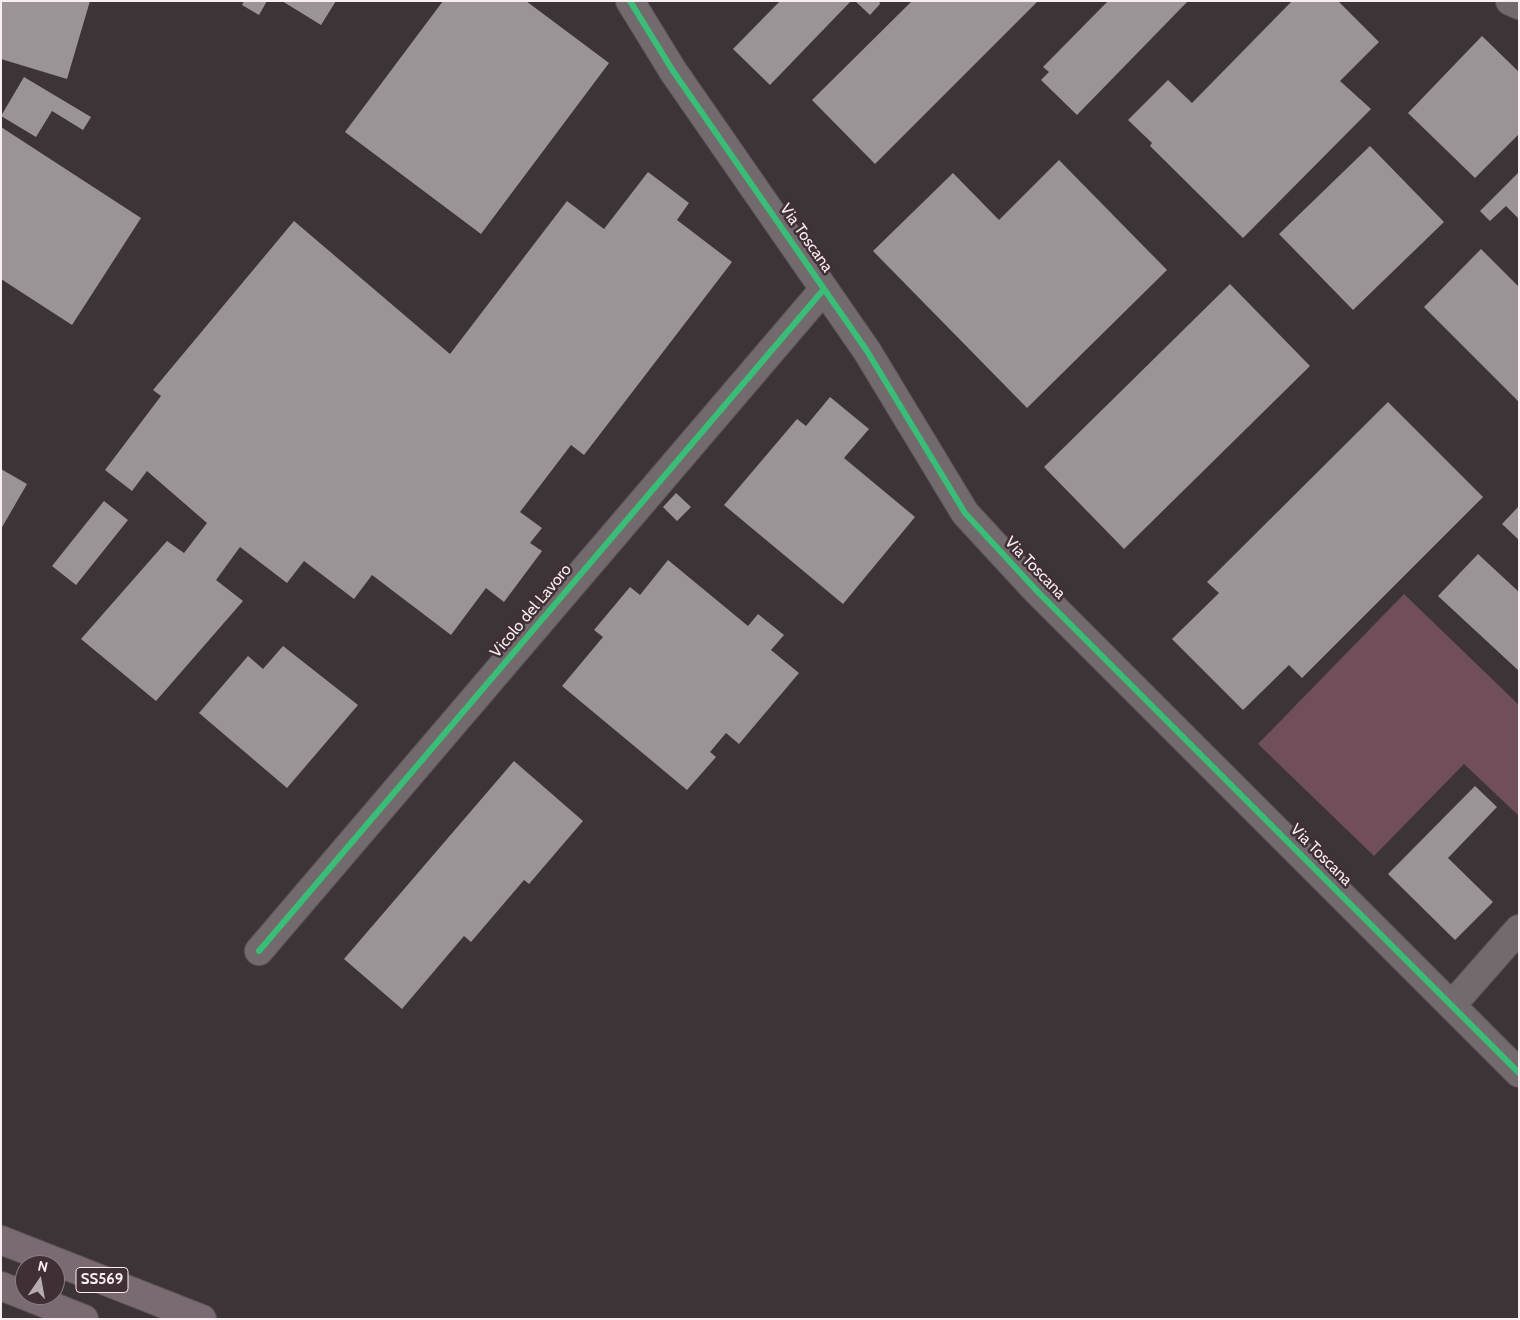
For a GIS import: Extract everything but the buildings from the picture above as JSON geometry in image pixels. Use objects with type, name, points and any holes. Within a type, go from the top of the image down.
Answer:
[{"type":"highway","name":"SS569","points":[[1,1240],[202,1319]]},
{"type":"highway","name":"SS569","points":[[1,1286],[84,1319]]},
{"type":"street","name":"Via Toscana","points":[[630,1],[674,71],[867,351],[965,513],[1037,591],[1519,1074]]},
{"type":"street","points":[[1510,1],[1519,5]]},
{"type":"street","name":"Vicolo del Lavoro","points":[[259,951],[824,289]]},
{"type":"street","points":[[1452,1005],[1519,929]]},
{"type":"shaded area","points":[[1404,594],[1519,705],[1519,816],[1464,764],[1374,856],[1258,744]]},
{"type":"cycle path","points":[[630,1],[673,71],[867,351],[965,513],[1037,591],[1519,1073]]},
{"type":"cycle path","points":[[259,951],[824,289]]}]
